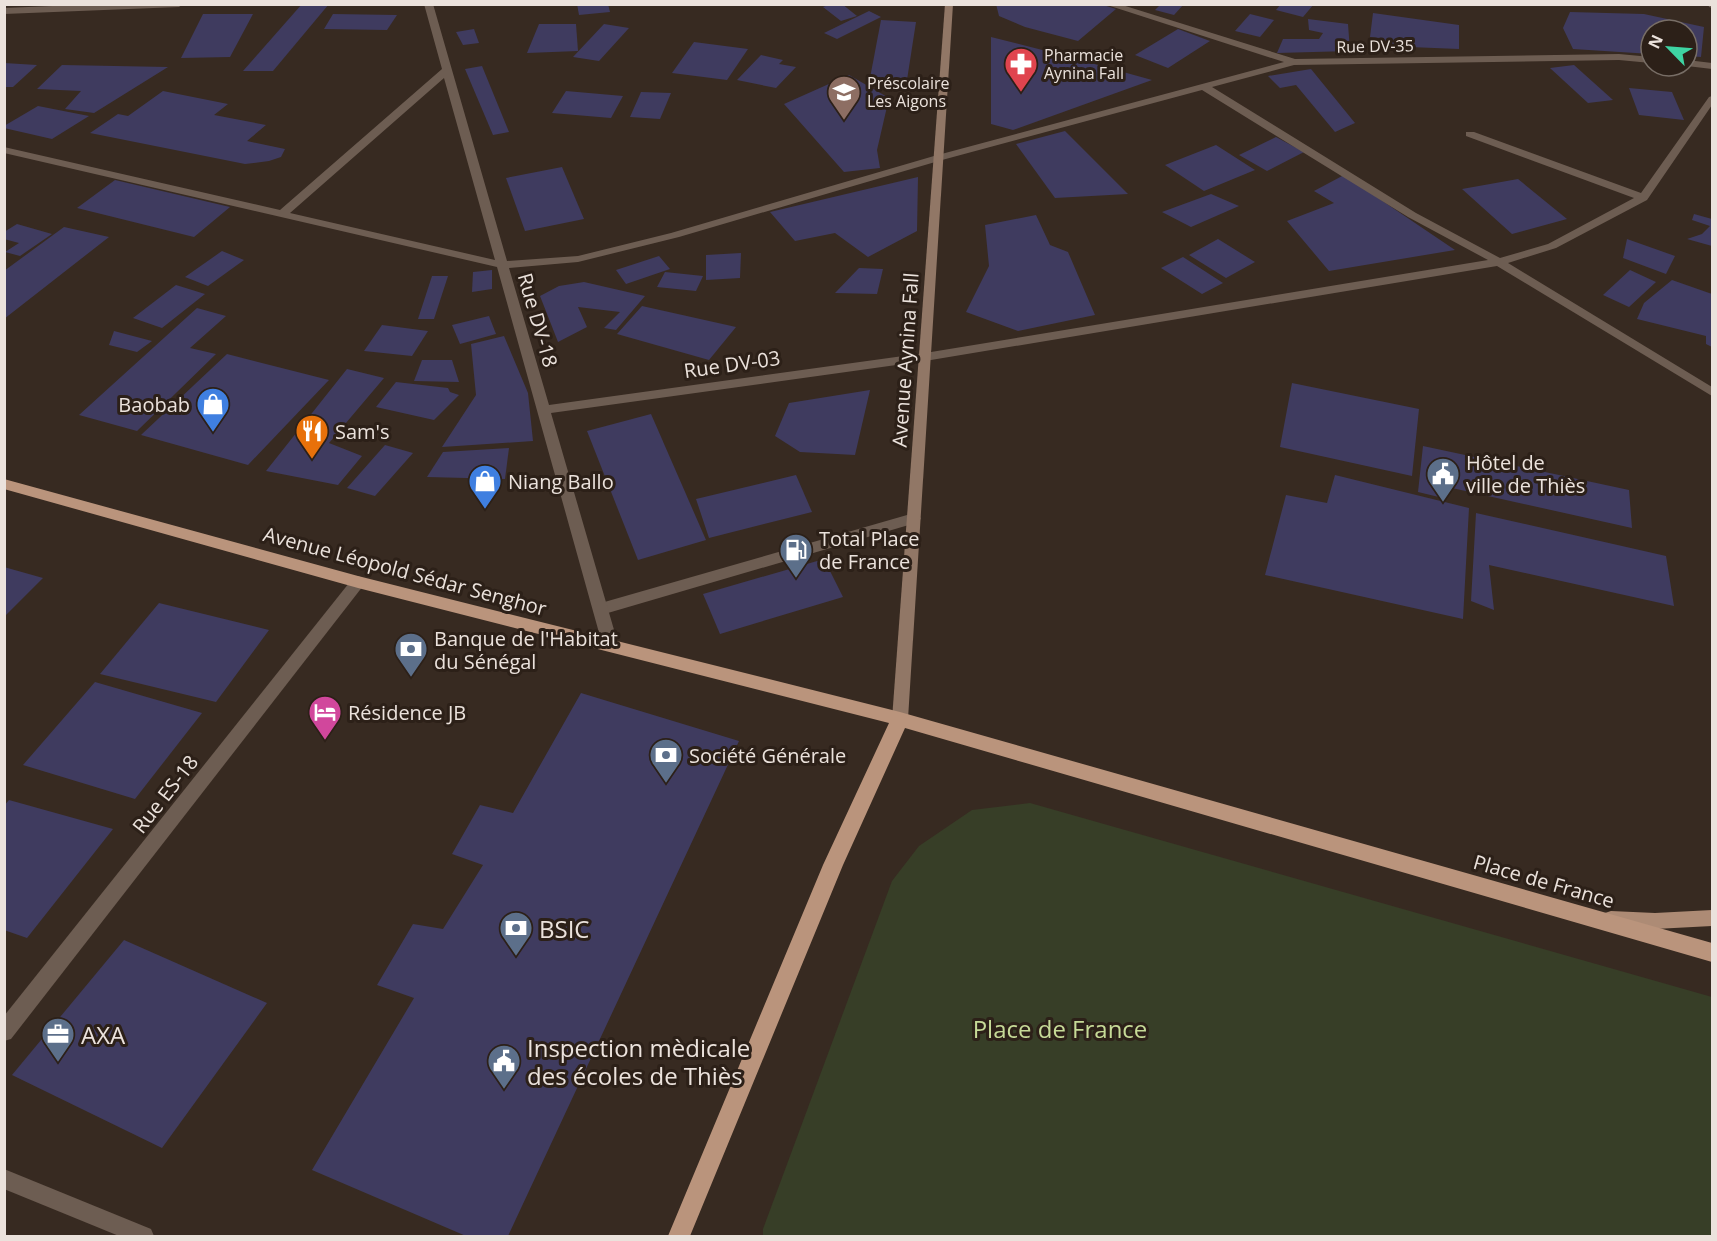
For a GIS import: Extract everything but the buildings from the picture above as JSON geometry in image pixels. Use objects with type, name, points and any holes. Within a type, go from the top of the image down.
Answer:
[{"type":"highway","name":"Avenue Léopold Sédar Senghor","points":[[4,484],[358,582],[900,719]]},
{"type":"highway","name":"Place de France","points":[[900,719],[1713,954]]},
{"type":"highway","points":[[679,1236],[833,865],[900,719]]},
{"type":"main road","name":"Avenue Aynina Fall","points":[[900,719],[949,4]]},
{"type":"main road","points":[[1581,917],[1655,921],[1713,918]]},
{"type":"street","points":[[4,11],[179,4]]},
{"type":"street","name":"Rue DV-18","points":[[428,4],[612,647]]},
{"type":"street","name":"Rue DV-35","points":[[1108,4],[1294,62],[1619,57],[1639,59]]},
{"type":"street","points":[[4,150],[502,265],[578,259],[675,235],[938,158],[1294,62]]},
{"type":"street","points":[[282,214],[447,70]]},
{"type":"street","points":[[1203,86],[1412,215],[1498,262],[1713,392]]},
{"type":"street","points":[[1470,134],[1643,198],[1713,99]]},
{"type":"street","name":"Rue DV-03","points":[[544,410],[925,357],[1498,262],[1552,246],[1643,198]]},
{"type":"street","points":[[601,609],[914,518]]},
{"type":"street","name":"Rue ES-18","points":[[4,1032],[358,582]]},
{"type":"street","points":[[4,1179],[144,1236]]},
{"type":"green space","name":"Place de France","points":[[1030,803],[1712,997],[1712,1236],[763,1236],[763,1229],[892,881],[919,846],[972,810]]},
{"type":"place","name":"Pharmacie Aynina Fall","points":[[1021,93]]},
{"type":"place","name":"Préscolaire Les Aigons","points":[[844,121]]},
{"type":"place","name":"Baobab","points":[[213,433]]},
{"type":"place","name":"Sam's","points":[[312,460]]},
{"type":"place","name":"Hôtel de ville de Thiès","points":[[1443,503]]},
{"type":"place","name":"Niang Ballo","points":[[485,510]]},
{"type":"place","name":"Total Place de France","points":[[796,579]]},
{"type":"place","name":"Banque de l'Habitat du Sénégal","points":[[411,678]]},
{"type":"place","name":"Résidence JB","points":[[325,741]]},
{"type":"place","name":"Société Générale","points":[[666,784]]},
{"type":"place","name":"BSIC","points":[[516,957]]},
{"type":"place","name":"AXA","points":[[58,1063]]},
{"type":"place","name":"Inspection mèdicale des écoles de Thiès","points":[[504,1090]]}]
